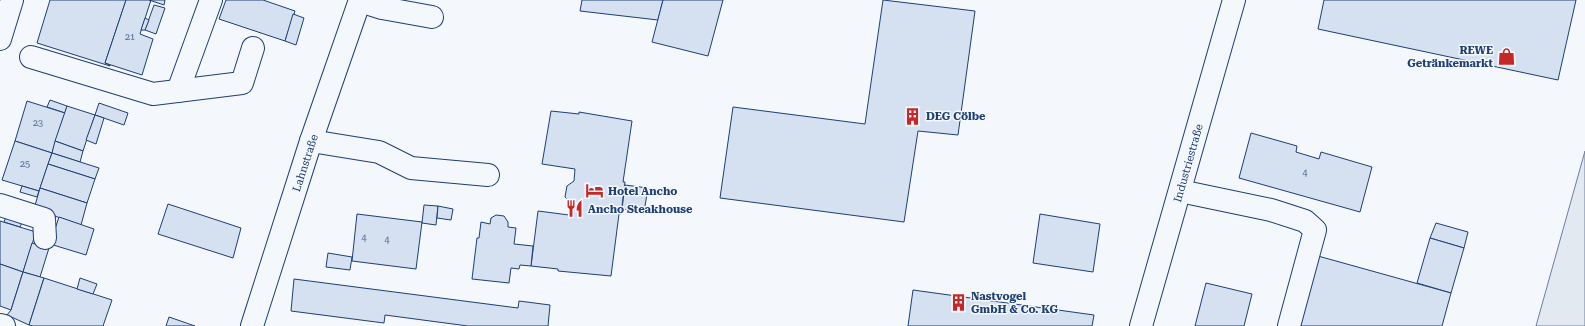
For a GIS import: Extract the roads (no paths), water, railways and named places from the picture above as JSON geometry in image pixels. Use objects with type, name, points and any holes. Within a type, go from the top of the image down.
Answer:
[{"type":"street","points":[[178,91],[211,0]]},
{"type":"street","points":[[360,0],[386,9],[432,17]]},
{"type":"street","name":"Lahnstraße","points":[[259,324],[311,141],[360,0]]},
{"type":"street","name":"Industriestraße","points":[[1141,326],[1234,0]]},
{"type":"street","points":[[0,39],[7,6]]},
{"type":"street","points":[[31,57],[153,94],[242,83],[253,48]]},
{"type":"street","points":[[311,141],[379,152],[410,168],[488,175]]},
{"type":"street","points":[[1180,191],[1271,210],[1305,221],[1315,230],[1289,326]]},
{"type":"street","points":[[0,205],[44,219],[45,238]]},
{"type":"street","points":[[0,325],[4,326]]},
{"type":"place","name":"REWE Getränkemarkt","points":[[1506,56]]},
{"type":"place","name":"DEG Cölbe","points":[[913,116]]},
{"type":"place","name":"Hotel Ancho","points":[[595,191]]},
{"type":"place","name":"Ancho Steakhouse","points":[[575,209]]},
{"type":"place","name":"Nastvogel GmbH & Co. KG","points":[[958,302]]}]
